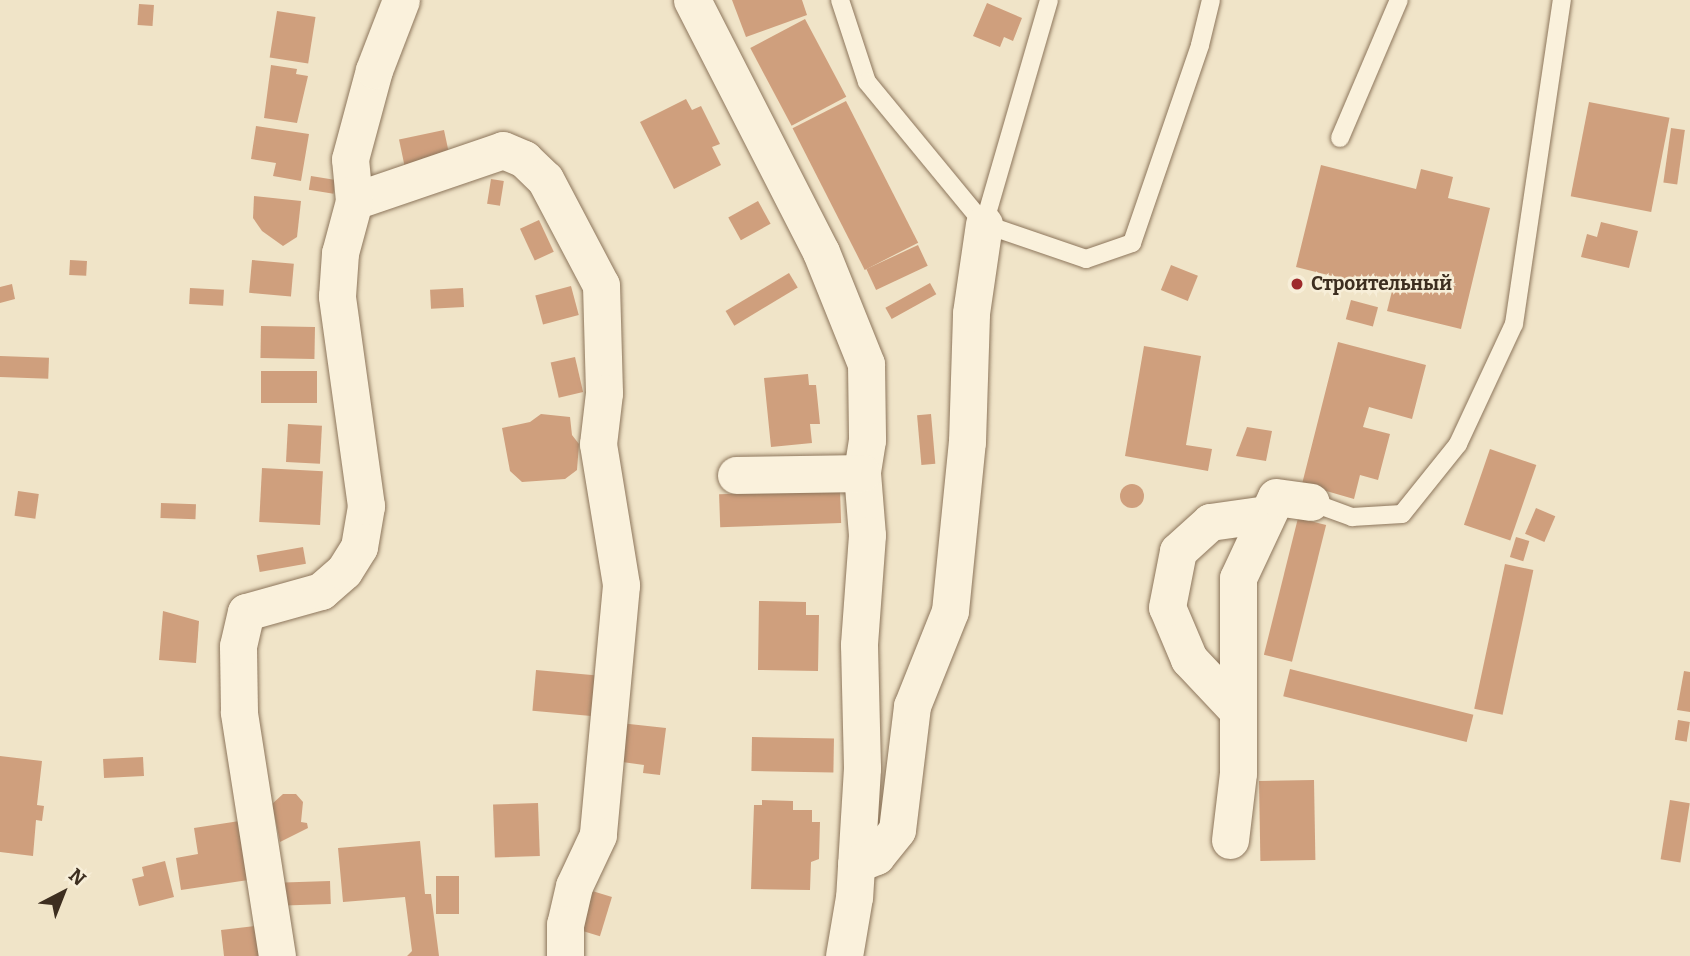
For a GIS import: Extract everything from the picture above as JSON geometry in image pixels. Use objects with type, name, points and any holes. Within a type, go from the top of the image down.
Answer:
[{"type":"street","points":[[277,956],[239,712],[238,646],[246,612],[321,591],[344,571],[359,547],[366,506],[337,296],[340,253],[354,201],[350,159],[374,70],[401,0]]},
{"type":"street","points":[[692,0],[756,133],[821,252],[866,364],[867,440],[862,473],[867,535],[859,645],[862,768],[856,864],[844,956]]},
{"type":"street","points":[[354,201],[503,150],[524,159],[545,179],[601,285],[604,393],[598,444],[621,585],[598,835],[574,886],[565,924],[565,956]]},
{"type":"street","points":[[856,864],[876,856],[897,830],[912,706],[950,611],[967,442],[971,313],[984,224]]},
{"type":"street","points":[[736,475],[862,473]]},
{"type":"street","points":[[1230,840],[1238,773],[1238,578],[1276,497],[1311,502]]},
{"type":"street","points":[[1237,710],[1189,659],[1167,607],[1178,551],[1210,522],[1266,514]]},
{"type":"lane","points":[[840,0],[867,82],[984,224],[1086,259],[1132,243],[1200,45],[1211,0]]},
{"type":"lane","points":[[984,224],[1049,0]]},
{"type":"lane","points":[[1340,138],[1399,0]]},
{"type":"lane","points":[[1311,502],[1352,517],[1402,513],[1458,444],[1514,324],[1562,0]]},
{"type":"building","points":[[732,0],[802,0],[807,15],[746,37]]},
{"type":"building","points":[[987,3],[1022,18],[1013,41],[1004,37],[1000,47],[973,36]]},
{"type":"building","points":[[139,4],[154,5],[152,26],[138,25]]},
{"type":"building","points":[[277,11],[316,17],[308,64],[270,57]]},
{"type":"building","points":[[805,19],[846,97],[792,126],[750,48]]},
{"type":"building","points":[[271,65],[297,69],[296,74],[308,76],[297,123],[264,118]]},
{"type":"building","points":[[686,99],[692,110],[701,106],[720,144],[712,147],[721,165],[674,189],[640,122]]},
{"type":"building","points":[[846,101],[918,243],[865,270],[793,128]]},
{"type":"building","points":[[1589,102],[1669,118],[1651,212],[1571,196]]},
{"type":"building","points":[[256,126],[309,134],[301,181],[273,176],[276,163],[251,159]]},
{"type":"building","points":[[1671,128],[1685,130],[1677,184],[1663,182]]},
{"type":"building","points":[[444,130],[450,159],[405,169],[399,140]]},
{"type":"building","points":[[1321,165],[1416,189],[1421,169],[1453,177],[1448,198],[1490,208],[1461,329],[1387,311],[1392,291],[1296,267]]},
{"type":"building","points":[[311,176],[336,180],[334,194],[309,190]]},
{"type":"building","points":[[491,179],[504,181],[500,206],[487,204]]},
{"type":"building","points":[[254,196],[301,201],[297,237],[283,246],[262,231],[253,218]]},
{"type":"building","points":[[758,201],[771,224],[741,240],[728,217]]},
{"type":"building","points":[[539,220],[554,252],[535,261],[520,229]]},
{"type":"building","points":[[1601,222],[1638,231],[1629,268],[1581,257],[1587,234],[1597,237]]},
{"type":"building","points":[[918,245],[928,266],[876,290],[866,269]]},
{"type":"building","points":[[70,260],[87,261],[86,276],[69,275]]},
{"type":"building","points":[[252,260],[294,264],[291,297],[249,293]]},
{"type":"building","points":[[1171,265],[1198,276],[1188,301],[1161,290]]},
{"type":"building","points":[[789,273],[798,288],[734,326],[726,311]]},
{"type":"building","points":[[930,283],[936,294],[892,319],[885,308]]},
{"type":"building","points":[[12,284],[15,299],[0,303],[0,287]]},
{"type":"building","points":[[571,286],[579,315],[543,325],[535,296]]},
{"type":"building","points":[[190,288],[224,290],[223,306],[189,304]]},
{"type":"building","points":[[463,288],[464,307],[431,309],[430,290]]},
{"type":"building","points":[[1351,300],[1378,307],[1373,327],[1346,319]]},
{"type":"building","points":[[261,326],[315,327],[314,359],[260,358]]},
{"type":"building","points":[[1338,342],[1426,365],[1412,419],[1369,407],[1363,427],[1390,434],[1378,480],[1360,475],[1354,499],[1302,484]]},
{"type":"building","points":[[1144,346],[1201,356],[1186,445],[1212,449],[1208,471],[1125,456]]},
{"type":"building","points":[[0,356],[49,358],[48,379],[0,377]]},
{"type":"building","points":[[575,357],[583,392],[559,398],[551,363]]},
{"type":"building","points":[[261,371],[317,371],[317,403],[261,403]]},
{"type":"building","points":[[808,374],[809,385],[816,385],[820,424],[810,424],[812,443],[771,447],[764,378]]},
{"type":"building","points":[[541,414],[570,417],[572,435],[579,444],[577,470],[565,479],[522,482],[510,471],[502,428],[530,422]]},
{"type":"building","points":[[931,414],[935,464],[921,465],[917,415]]},
{"type":"building","points":[[288,424],[322,426],[320,464],[286,462]]},
{"type":"building","points":[[1247,427],[1272,431],[1266,461],[1236,456]]},
{"type":"building","points":[[1490,449],[1536,465],[1510,541],[1464,525]]},
{"type":"building","points":[[262,468],[323,471],[320,525],[259,522]]},
{"type":"building","points":[[1132,484],[1141,487],[1144,496],[1141,505],[1132,508],[1123,505],[1120,496],[1123,487]]},
{"type":"building","points":[[840,490],[841,523],[720,527],[719,494]]},
{"type":"building","points":[[18,491],[39,494],[35,519],[15,516]]},
{"type":"building","points":[[161,503],[196,504],[195,519],[160,518]]},
{"type":"building","points":[[1536,508],[1555,516],[1544,542],[1525,534]]},
{"type":"building","points":[[1298,518],[1326,525],[1292,662],[1264,655]]},
{"type":"building","points":[[1516,537],[1529,541],[1523,561],[1510,557]]},
{"type":"building","points":[[303,547],[306,564],[260,572],[257,555]]},
{"type":"building","points":[[1505,564],[1533,570],[1503,715],[1474,709]]},
{"type":"building","points":[[759,601],[806,602],[806,615],[819,615],[818,671],[758,670]]},
{"type":"building","points":[[163,611],[199,621],[196,663],[159,660]]},
{"type":"building","points":[[1290,669],[1473,715],[1467,742],[1283,696]]},
{"type":"building","points":[[536,670],[595,675],[591,716],[532,711]]},
{"type":"building","points":[[1684,671],[1690,672],[1690,712],[1677,710]]},
{"type":"building","points":[[1678,720],[1690,722],[1687,742],[1675,740]]},
{"type":"building","points":[[620,723],[666,728],[660,775],[643,773],[644,765],[615,761]]},
{"type":"building","points":[[752,737],[834,738],[833,772],[751,771]]},
{"type":"building","points":[[0,756],[42,761],[37,805],[44,806],[42,821],[36,820],[33,856],[0,852]]},
{"type":"building","points":[[143,757],[144,776],[104,778],[103,759]]},
{"type":"building","points":[[1314,780],[1315,860],[1260,861],[1259,781]]},
{"type":"building","points":[[283,794],[296,794],[303,802],[301,822],[307,823],[308,828],[280,842],[272,804]]},
{"type":"building","points":[[762,800],[793,801],[793,810],[812,810],[812,822],[820,822],[819,859],[811,862],[810,890],[751,889],[754,805],[762,805]]},
{"type":"building","points":[[1670,800],[1690,803],[1680,862],[1661,859]]},
{"type":"building","points":[[538,803],[540,856],[495,858],[493,805]]},
{"type":"building","points":[[246,820],[255,879],[181,890],[176,858],[198,854],[194,828]]},
{"type":"building","points":[[420,841],[425,894],[431,894],[439,956],[407,956],[412,951],[405,897],[343,902],[338,848]]},
{"type":"building","points":[[165,861],[174,897],[139,906],[132,879],[144,876],[142,867]]},
{"type":"building","points":[[436,876],[459,876],[459,914],[436,914]]},
{"type":"building","points":[[330,881],[331,904],[285,906],[284,883]]},
{"type":"building","points":[[589,890],[612,897],[600,936],[577,929]]},
{"type":"building","points":[[255,926],[259,956],[224,956],[221,930]]},
{"type":"place","name":"Строительный","points":[[1297,284]]}]
